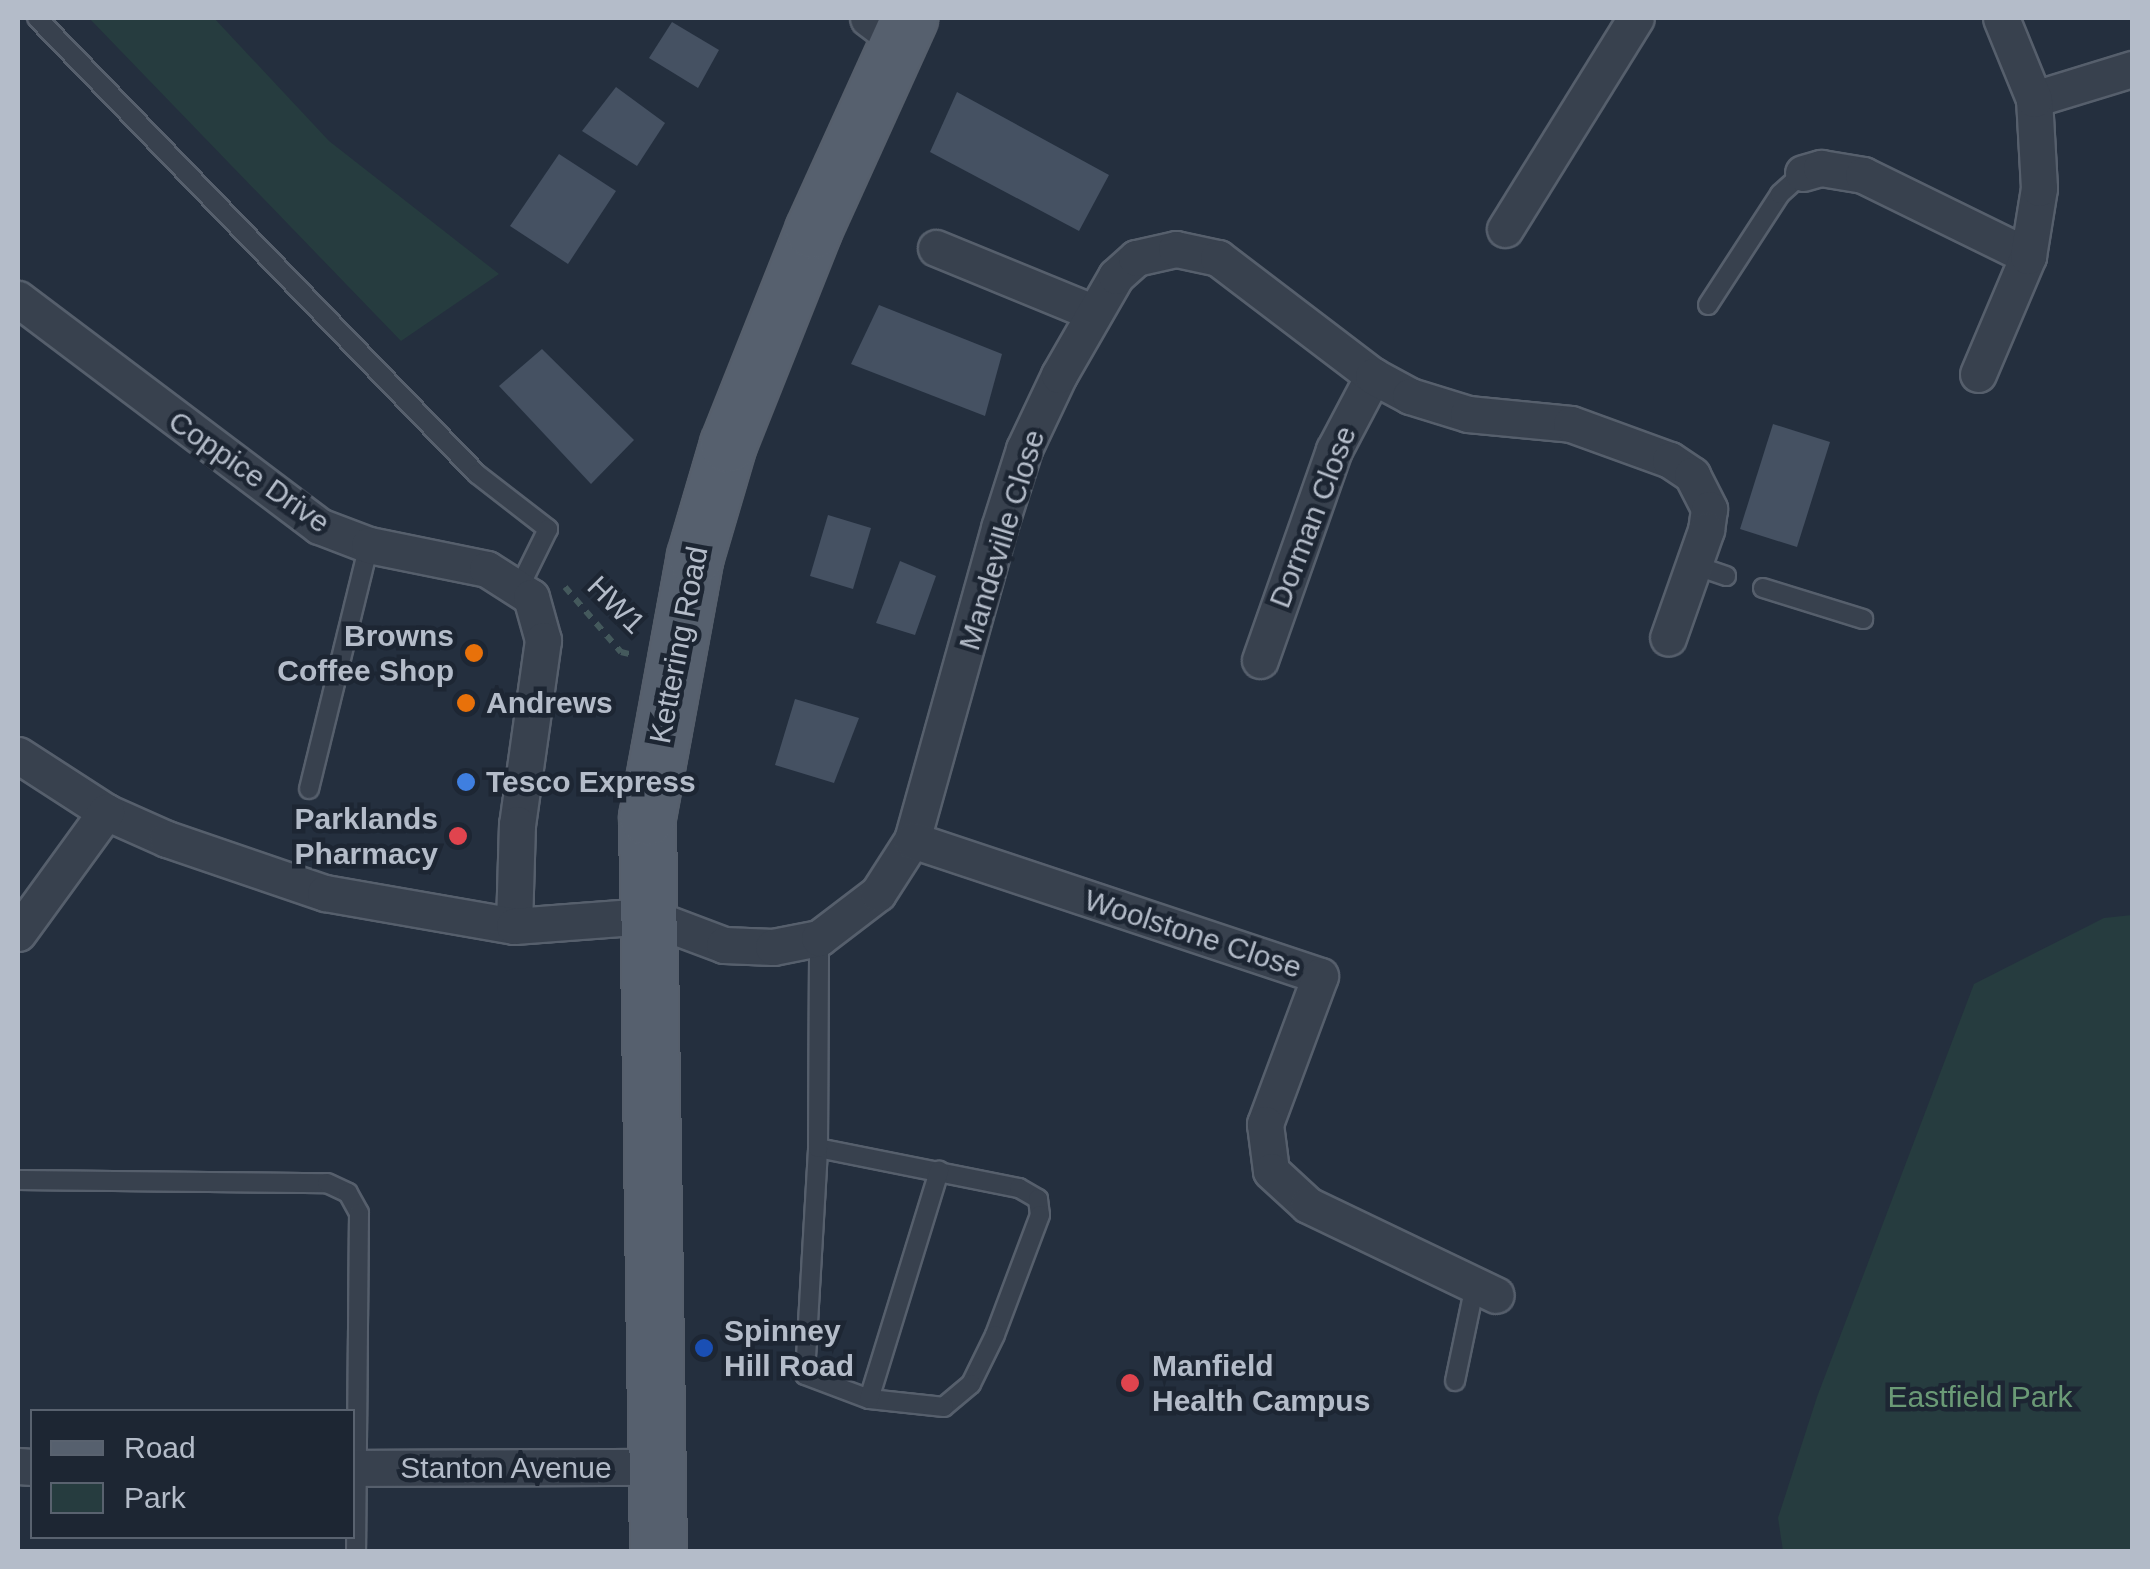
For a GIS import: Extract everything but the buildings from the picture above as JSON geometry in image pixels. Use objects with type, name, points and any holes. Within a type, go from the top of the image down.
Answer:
[{"type":"main road","name":"Kettering Road","points":[[658,1552],[647,817],[672,665],[728,444],[892,25]]},
{"type":"street","points":[[1505,229],[1636,18]]},
{"type":"street","points":[[1978,374],[2028,256],[2040,188],[2034,99],[2001,18]]},
{"type":"street","points":[[2034,99],[2132,69]]},
{"type":"street","points":[[1803,173],[1821,168],[1863,176],[2028,256]]},
{"type":"street","points":[[936,248],[1092,312]]},
{"type":"street","name":"Mandeville Close","points":[[646,916],[724,945],[772,947],[819,938],[878,893],[912,840],[1024,449],[1092,312],[1136,258],[1199,250],[1240,273],[1373,376],[1441,407],[1570,424],[1670,460],[1692,475],[1709,508],[1710,570],[1668,638]]},
{"type":"street","name":"Coppice Drive","points":[[18,299],[285,505],[368,544],[486,569],[530,572]]},
{"type":"street","name":"Dorman Close","points":[[1260,660],[1334,450],[1373,376]]},
{"type":"street","points":[[514,926],[517,824],[543,640],[530,572]]},
{"type":"street","points":[[18,755],[106,812],[325,893],[514,926],[646,916]]},
{"type":"street","points":[[18,933],[106,812]]},
{"type":"street","name":"Woolstone Close","points":[[912,840],[1320,976],[1266,1124],[1271,1171],[1308,1206],[1486,1290]]},
{"type":"street","name":"Stanton Avenue","points":[[355,1468],[658,1467]]},
{"type":"lane","points":[[37,18],[476,474],[548,530],[530,572]]},
{"type":"lane","points":[[1708,305],[1780,194],[1803,173]]},
{"type":"lane","points":[[309,789],[368,544]]},
{"type":"lane","points":[[1764,588],[1863,619]]},
{"type":"lane","points":[[818,1148],[1019,1188],[1038,1198],[1040,1215],[971,1384],[944,1408],[869,1398],[805,1375],[818,1148],[819,938]]},
{"type":"lane","points":[[869,1398],[939,1171]]},
{"type":"lane","points":[[18,1180],[327,1183],[348,1193],[359,1213],[356,1552]]},
{"type":"lane","points":[[1455,1381],[1486,1290]]},
{"type":"path","name":"HW1","points":[[530,572],[622,652],[672,665]]},
{"type":"green space","points":[[89,18],[214,18],[329,141],[499,274],[401,341]]},
{"type":"green space","name":"Eastfield Park","points":[[2132,915],[2132,1551],[1783,1551],[1778,1518],[1817,1397],[1974,984],[2104,918]]},
{"type":"place","name":"Browns Coffee Shop","points":[[474,653]]},
{"type":"place","name":"Andrews","points":[[466,703]]},
{"type":"place","name":"Tesco Express","points":[[466,782]]},
{"type":"place","name":"Parklands Pharmacy","points":[[458,836]]},
{"type":"place","name":"Spinney Hill Road","points":[[704,1348]]},
{"type":"place","name":"Manfield Health Campus","points":[[1130,1383]]}]
